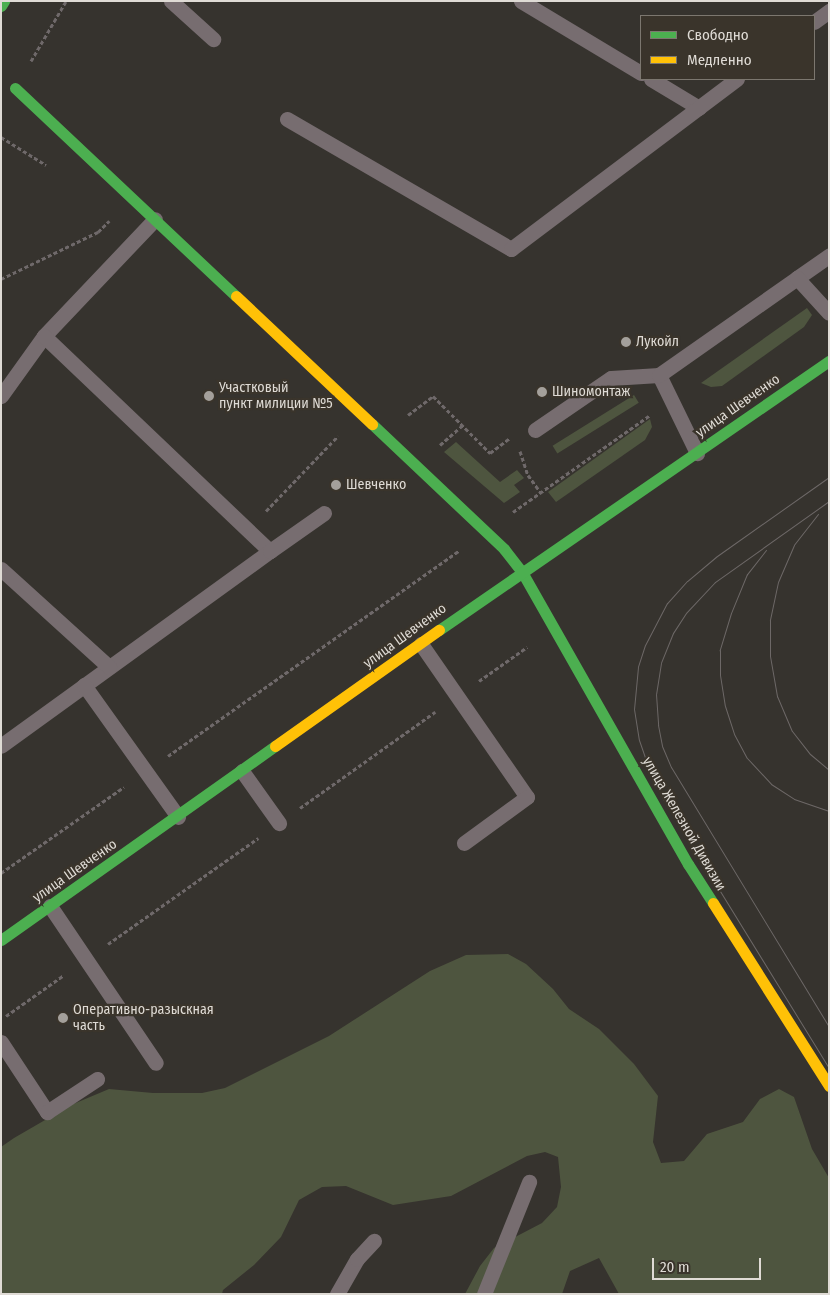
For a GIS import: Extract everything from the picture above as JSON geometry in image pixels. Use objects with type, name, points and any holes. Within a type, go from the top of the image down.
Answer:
[{"type":"street","points":[[1,6],[4,1]]},
{"type":"street","name":"улица Железной Дивизии","points":[[15,88],[504,549],[522,572],[688,864],[829,1086]]},
{"type":"street","name":"улица Шевченко","points":[[1,940],[178,817],[522,572],[829,361]]},
{"type":"lane","points":[[171,1],[213,39]]},
{"type":"lane","points":[[521,1],[640,72]]},
{"type":"lane","points":[[815,21],[829,10]]},
{"type":"lane","points":[[653,80],[699,108]]},
{"type":"lane","points":[[288,119],[510,249],[736,80]]},
{"type":"lane","points":[[1,396],[44,336],[155,219]]},
{"type":"lane","points":[[535,430],[611,378],[659,375],[829,256]]},
{"type":"lane","points":[[797,278],[829,313]]},
{"type":"lane","points":[[44,336],[270,551]]},
{"type":"lane","points":[[659,375],[697,453]]},
{"type":"lane","points":[[1,746],[324,513]]},
{"type":"lane","points":[[1,569],[109,667]]},
{"type":"lane","points":[[421,644],[527,797],[464,843]]},
{"type":"lane","points":[[84,685],[178,817]]},
{"type":"lane","points":[[242,771],[279,823]]},
{"type":"lane","points":[[50,906],[156,1062]]},
{"type":"lane","points":[[1,1042],[47,1112],[97,1079]]},
{"type":"lane","points":[[484,1294],[528,1182]]},
{"type":"lane","points":[[337,1294],[357,1259],[374,1241]]},
{"type":"path","points":[[15,88],[66,1]]},
{"type":"path","points":[[1,278],[98,232],[110,221]]},
{"type":"path","points":[[403,420],[433,396],[490,453],[515,435]]},
{"type":"path","points":[[1,873],[672,400]]},
{"type":"path","points":[[436,448],[462,426]]},
{"type":"path","points":[[249,530],[338,436]]},
{"type":"path","points":[[528,474],[541,493]]},
{"type":"green space","points":[[807,308],[812,315],[804,327],[722,386],[711,387],[701,383]]},
{"type":"green space","points":[[634,395],[639,403],[557,454],[553,446]]},
{"type":"green space","points":[[650,419],[652,427],[645,440],[556,502],[548,492]]},
{"type":"green space","points":[[456,442],[500,482],[517,470],[524,478],[514,485],[520,492],[504,503],[444,452]]},
{"type":"green space","points":[[508,954],[526,964],[553,989],[569,1009],[599,1029],[634,1064],[658,1096],[653,1142],[661,1163],[684,1161],[707,1134],[743,1122],[760,1099],[779,1089],[794,1097],[812,1149],[829,1178],[829,1294],[619,1294],[599,1258],[570,1271],[562,1294],[465,1294],[480,1266],[494,1248],[542,1223],[557,1207],[561,1187],[558,1157],[545,1152],[527,1156],[451,1196],[393,1205],[346,1186],[322,1187],[299,1200],[281,1237],[254,1265],[223,1290],[222,1294],[1,1294],[1,1147],[14,1138],[71,1105],[109,1089],[153,1093],[202,1093],[225,1088],[329,1036],[430,971],[466,955]]},
{"type":"tram line","points":[[829,477],[717,556],[687,581],[667,603],[645,645],[638,667],[634,709],[639,740],[651,775],[664,800],[829,1068]]},
{"type":"tram line","points":[[829,501],[715,582],[686,613],[673,633],[661,663],[656,694],[658,725],[662,746],[671,767],[829,1027]]},
{"type":"tram line","points":[[818,514],[794,545],[778,582],[770,620],[770,656],[777,696],[792,731],[810,754],[829,770]]},
{"type":"tram line","points":[[766,550],[747,574],[731,613],[720,650],[720,675],[725,706],[734,734],[747,758],[771,784],[794,799],[829,811]]},
{"type":"traffic: fast","points":[[1,6],[4,1]]},
{"type":"traffic: fast","points":[[15,88],[236,296]]},
{"type":"traffic: fast","points":[[439,630],[829,361]]},
{"type":"traffic: fast","points":[[372,424],[504,549],[522,572],[688,864],[713,903]]},
{"type":"traffic: fast","points":[[1,940],[275,746]]},
{"type":"traffic: slow","points":[[236,296],[372,424]]},
{"type":"traffic: slow","points":[[275,746],[439,630]]},
{"type":"traffic: slow","points":[[713,903],[829,1086]]},
{"type":"place","name":"Лукойл","points":[[626,342]]},
{"type":"place","name":"Шиномонтаж","points":[[542,392]]},
{"type":"place","name":"Участковый пункт милиции №5","points":[[209,396]]},
{"type":"place","name":"Шевченко","points":[[336,485]]},
{"type":"place","name":"Оперативно-разыскная часть","points":[[63,1018]]}]
